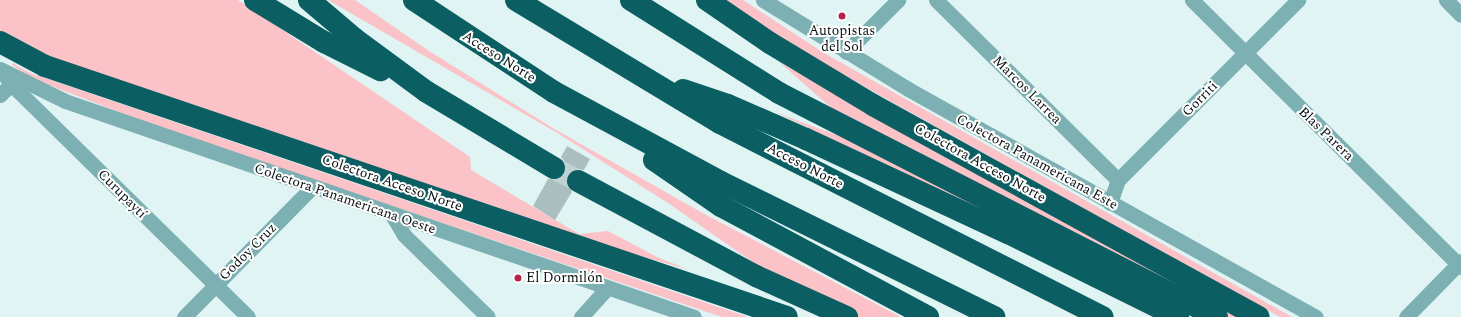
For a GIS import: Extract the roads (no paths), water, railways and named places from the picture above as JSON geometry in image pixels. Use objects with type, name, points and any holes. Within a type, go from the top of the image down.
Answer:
[{"type":"highway","points":[[255,0],[340,50],[427,92],[554,168]]},
{"type":"highway","points":[[309,0],[344,30],[427,92]]},
{"type":"highway","name":"Acceso Norte","points":[[414,0],[554,92],[721,182],[994,317]]},
{"type":"highway","name":"Acceso Norte","points":[[516,0],[720,123],[1103,317]]},
{"type":"highway","points":[[630,0],[780,93],[1217,317]]},
{"type":"highway","name":"Colectora Acceso Norte","points":[[707,0],[770,43],[872,104],[1258,317]]},
{"type":"highway","name":"Colectora Acceso Norte","points":[[0,42],[45,66],[787,317]]},
{"type":"highway","points":[[646,78],[728,105],[799,136],[1008,233],[1178,317]]},
{"type":"highway","points":[[554,92],[721,206],[928,317]]},
{"type":"highway","points":[[578,181],[756,276],[847,317]]},
{"type":"street","name":"Colectora Panamericana Este","points":[[763,0],[846,52],[1110,203],[1316,317]]},
{"type":"street","points":[[846,52],[898,0]]},
{"type":"street","name":"Marcos Larrea","points":[[936,0],[1118,180]]},
{"type":"street","name":"Blas Parera","points":[[1192,0],[1245,54],[1460,264]]},
{"type":"street","name":"Gorriti","points":[[1110,203],[1118,180],[1298,0]]},
{"type":"street","points":[[1446,0],[1461,15]]},
{"type":"street","name":"Curupaytí","points":[[0,69],[11,84],[248,317]]},
{"type":"street","name":"Colectora Panamericana Oeste","points":[[0,69],[65,101],[392,216],[694,317]]},
{"type":"street","points":[[0,95],[11,84]]},
{"type":"street","name":"Godoy Cruz","points":[[184,317],[312,187]]},
{"type":"street","points":[[392,216],[404,235],[488,317]]},
{"type":"street","points":[[1406,317],[1460,264]]},
{"type":"street","points":[[581,317],[607,288]]},
{"type":"tunnel","points":[[554,168],[578,181]]},
{"type":"place","name":"Autopistas del Sol","points":[[842,16]]},
{"type":"place","name":"El Dormilón","points":[[518,278]]}]
